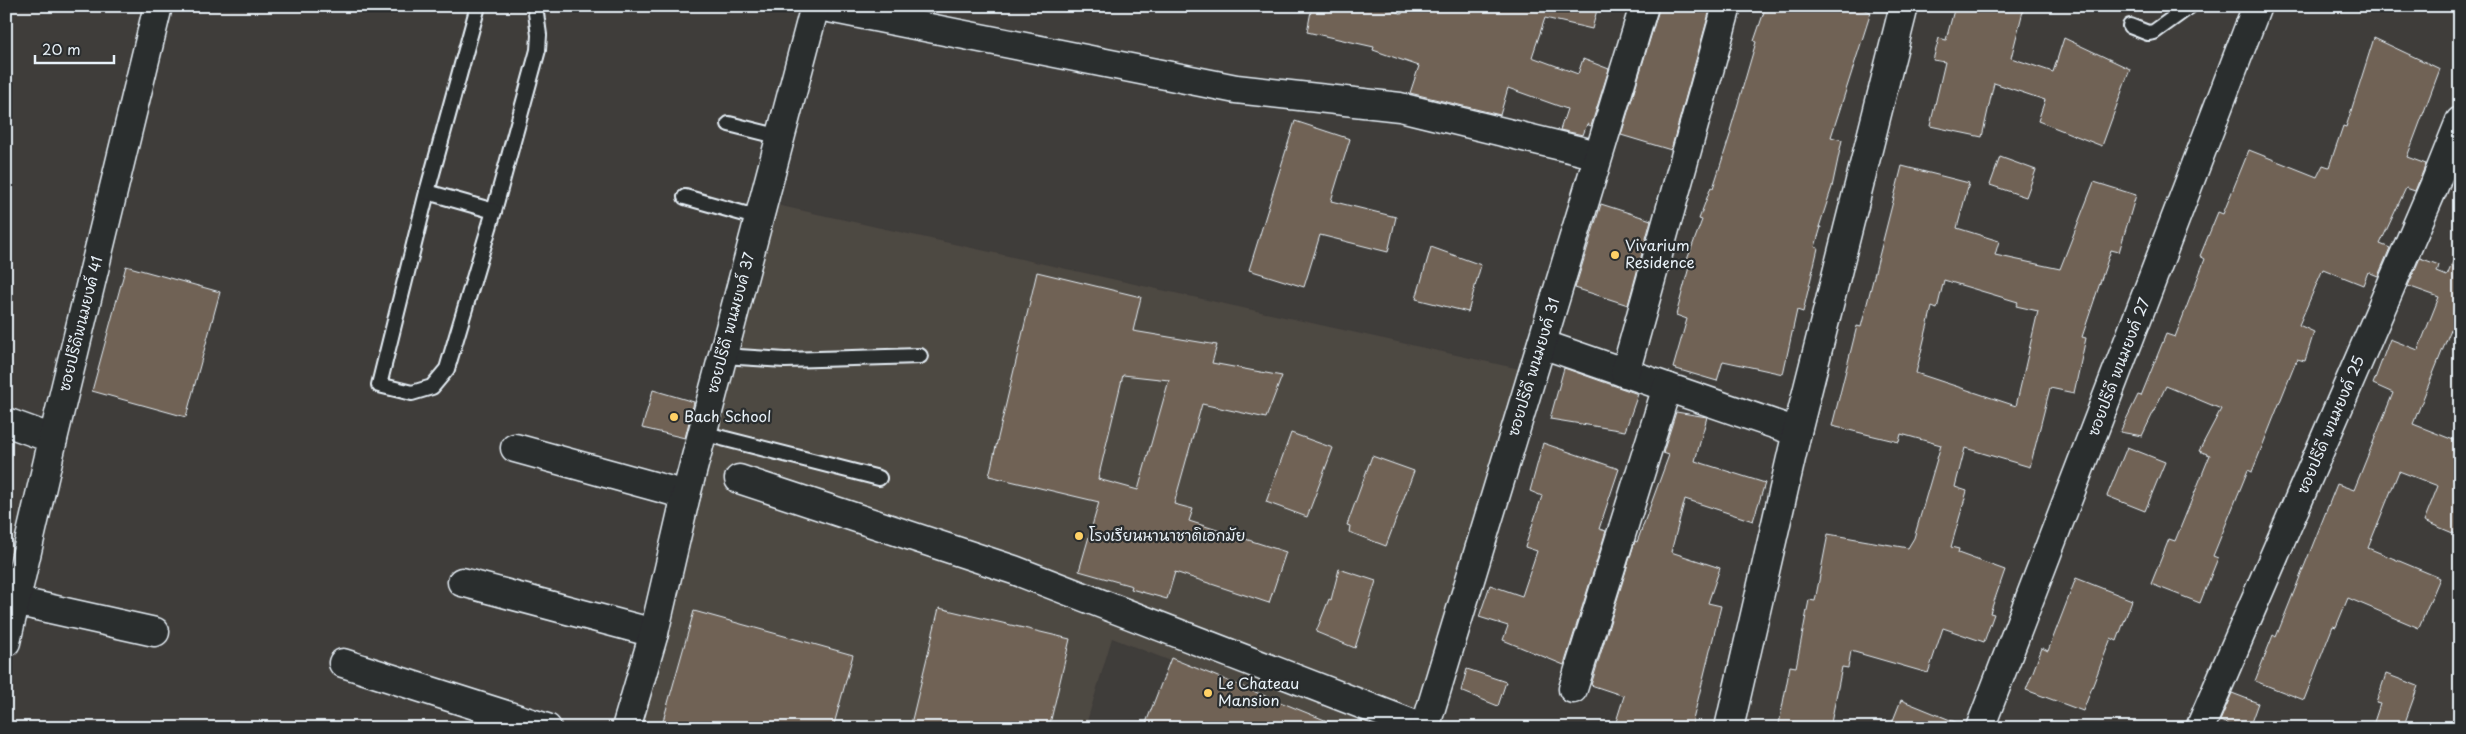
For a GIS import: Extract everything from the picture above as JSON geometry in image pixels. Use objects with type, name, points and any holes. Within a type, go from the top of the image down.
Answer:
[{"type":"street","name":"ซอยปรีดีพนมยงค์ 41","points":[[6,642],[158,6]]},
{"type":"street","points":[[817,6],[1236,89],[1400,107],[1598,155]]},
{"type":"street","name":"ซอยปรีดี พนมยงค์ 37","points":[[626,728],[654,633],[686,495],[817,6]]},
{"type":"street","name":"ซอยปรีดี พนมยงค์ 31","points":[[1424,728],[1644,6]]},
{"type":"street","points":[[1625,373],[1727,6]]},
{"type":"street","points":[[1729,728],[1796,432],[1904,6]]},
{"type":"street","name":"ซอยปรีดี พนมยงค์ 27","points":[[1980,728],[2258,6]]},
{"type":"street","name":"ซอยปรีดี พนมยงค์ 25","points":[[2200,728],[2434,186],[2460,121]]},
{"type":"street","points":[[1542,344],[1796,432]]},
{"type":"street","points":[[1573,689],[1667,387]]},
{"type":"street","points":[[6,422],[53,439]]},
{"type":"street","points":[[515,448],[686,495]]},
{"type":"street","points":[[739,479],[1014,570],[1424,728]]},
{"type":"street","points":[[462,582],[654,633]]},
{"type":"street","points":[[15,601],[155,632]]},
{"type":"street","points":[[342,663],[547,728]]},
{"type":"lane","points":[[478,6],[427,192],[379,385],[412,394],[432,387],[447,369],[494,211],[538,50],[540,35],[535,6]]},
{"type":"lane","points":[[2130,26],[2148,33],[2154,32],[2190,6]]},
{"type":"lane","points":[[729,124],[781,136]]},
{"type":"lane","points":[[427,192],[494,211]]},
{"type":"lane","points":[[684,197],[759,218]]},
{"type":"lane","points":[[723,356],[785,360],[920,356]]},
{"type":"lane","points":[[702,434],[878,478]]},
{"type":"shaded area","name":"โรงเรียนนานาชาติเอกมัย","points":[[763,202],[1533,372],[1425,728],[1342,728],[1112,638],[1085,728],[626,728]]},
{"type":"building","points":[[1312,6],[1380,6],[1402,14],[1404,6],[1598,6],[1592,29],[1545,18],[1532,57],[1578,74],[1583,59],[1609,69],[1591,126],[1587,124],[1583,135],[1560,130],[1567,109],[1508,88],[1500,115],[1410,93],[1419,66],[1373,50],[1374,47],[1307,32]]},
{"type":"building","points":[[1660,6],[1711,6],[1671,150],[1621,135]]},
{"type":"building","points":[[1766,6],[1854,6],[1871,12],[1831,137],[1842,140],[1832,187],[1819,227],[1821,227],[1815,247],[1818,248],[1803,312],[1797,310],[1783,374],[1723,361],[1717,381],[1673,368],[1687,319],[1676,315],[1689,267],[1685,265],[1702,220],[1699,219],[1711,187],[1713,188],[1731,132],[1756,42],[1754,41]]},
{"type":"building","points":[[1955,6],[2008,6],[2023,11],[2011,58],[2053,72],[2064,38],[2130,69],[2102,146],[2038,121],[2045,100],[1994,83],[1982,137],[1930,126],[1945,62],[1933,60],[1939,38],[1946,40]]},
{"type":"building","points":[[2374,38],[2440,69],[2407,157],[2426,164],[2415,191],[2406,188],[2380,244],[2390,248],[2378,276],[2368,272],[2363,285],[2323,269],[2299,325],[2314,332],[2305,361],[2297,359],[2252,472],[2248,470],[2213,556],[2218,558],[2200,603],[2151,584],[2169,539],[2175,541],[2210,455],[2199,451],[2221,409],[2166,386],[2142,436],[2120,432],[2138,395],[2141,396],[2166,334],[2175,337],[2205,259],[2200,256],[2218,212],[2223,214],[2249,150],[2317,177],[2323,165],[2329,167],[2343,126],[2346,127]]},
{"type":"building","points":[[1295,121],[1350,139],[1331,201],[1396,217],[1388,252],[1320,235],[1304,287],[1249,270]]},
{"type":"building","points":[[2000,157],[2036,170],[2026,197],[1990,185]]},
{"type":"building","points":[[1902,166],[1969,183],[1957,228],[1999,241],[1995,255],[2060,269],[2094,182],[2136,195],[2119,252],[2111,250],[2082,337],[2086,338],[2074,393],[2050,388],[2030,467],[1965,448],[1955,487],[1967,491],[1951,547],[1959,549],[1958,553],[2005,570],[1990,613],[1994,614],[1984,642],[1943,628],[1928,673],[1851,651],[1848,668],[1842,667],[1830,728],[1797,728],[1779,724],[1790,666],[1796,667],[1809,600],[1815,601],[1828,534],[1908,548],[1914,538],[1941,445],[1901,434],[1899,442],[1832,426],[1857,326],[1861,327]],"holes":[[[1944,280],[2018,302],[2016,306],[2038,311],[2016,406],[1916,373],[1932,307],[1937,309]]]},
{"type":"building","name":"Vivarium Residence","points":[[1601,204],[1651,220],[1628,305],[1575,288]]},
{"type":"building","points":[[1431,247],[1481,265],[1468,312],[1416,299]]},
{"type":"building","points":[[2459,247],[2460,333],[2451,329],[2413,424],[2456,441],[2460,434],[2460,536],[2424,521],[2438,486],[2399,471],[2368,548],[2440,578],[2419,628],[2348,598],[2336,627],[2333,626],[2304,700],[2255,681],[2273,635],[2276,637],[2337,484],[2354,490],[2393,393],[2373,384],[2390,339],[2418,350],[2439,297],[2408,286],[2420,258],[2439,265],[2437,272],[2447,276]]},
{"type":"building","points":[[126,266],[220,292],[186,417],[92,391]]},
{"type":"building","points":[[1037,272],[1141,297],[1133,331],[1217,345],[1212,363],[1282,376],[1266,418],[1202,404],[1174,504],[1193,509],[1189,521],[1286,552],[1269,603],[1175,572],[1167,599],[1131,589],[1132,586],[1079,571],[1099,502],[989,476]],"holes":[[[1123,375],[1169,380],[1138,490],[1098,479]]]},
{"type":"building","points":[[1564,368],[1638,394],[1625,431],[1550,419]]},
{"type":"building","name":"Bach School","points":[[653,390],[694,402],[685,438],[642,428]]},
{"type":"building","points":[[1676,412],[1707,417],[1695,461],[1765,483],[1753,521],[1685,499],[1671,552],[1720,568],[1708,603],[1721,606],[1691,728],[1614,728],[1624,696],[1591,685],[1635,541],[1637,542],[1669,455],[1663,453]]},
{"type":"building","points":[[1291,433],[1333,448],[1307,517],[1266,502]]},
{"type":"building","points":[[1543,443],[1619,469],[1599,529],[1606,531],[1564,665],[1503,640],[1508,626],[1479,617],[1490,585],[1522,596],[1537,551],[1525,547],[1542,496],[1530,491]]},
{"type":"building","points":[[2127,447],[2165,462],[2145,511],[2107,496]]},
{"type":"building","points":[[1372,456],[1414,471],[1386,546],[1349,532],[1350,526],[1347,525]]},
{"type":"building","points":[[1339,569],[1376,581],[1355,648],[1316,632],[1329,599],[1331,600]]},
{"type":"building","points":[[2076,578],[2132,600],[2117,641],[2111,638],[2083,711],[2026,690],[2042,648],[2048,651]]},
{"type":"building","points":[[939,608],[1070,639],[1049,728],[910,728]]},
{"type":"building","points":[[694,611],[853,655],[833,728],[661,728]]},
{"type":"building","name":"Le Chateau Mansion","points":[[1171,658],[1342,727],[1342,728],[1144,728]]},
{"type":"building","points":[[1467,669],[1506,682],[1498,706],[1461,691]]},
{"type":"building","points":[[2386,674],[2418,686],[2403,728],[2372,728],[2380,704],[2376,703]]},
{"type":"building","points":[[2232,693],[2258,703],[2249,728],[2239,728],[2220,721]]},
{"type":"building","points":[[1901,700],[1965,726],[1965,728],[1890,728]]},
{"type":"place","name":"Vivarium Residence","points":[[1615,255]]},
{"type":"place","name":"Bach School","points":[[674,417]]},
{"type":"place","name":"โรงเรียนนานาชาติเอกมัย","points":[[1079,536]]},
{"type":"place","name":"Le Chateau Mansion","points":[[1208,693]]}]
